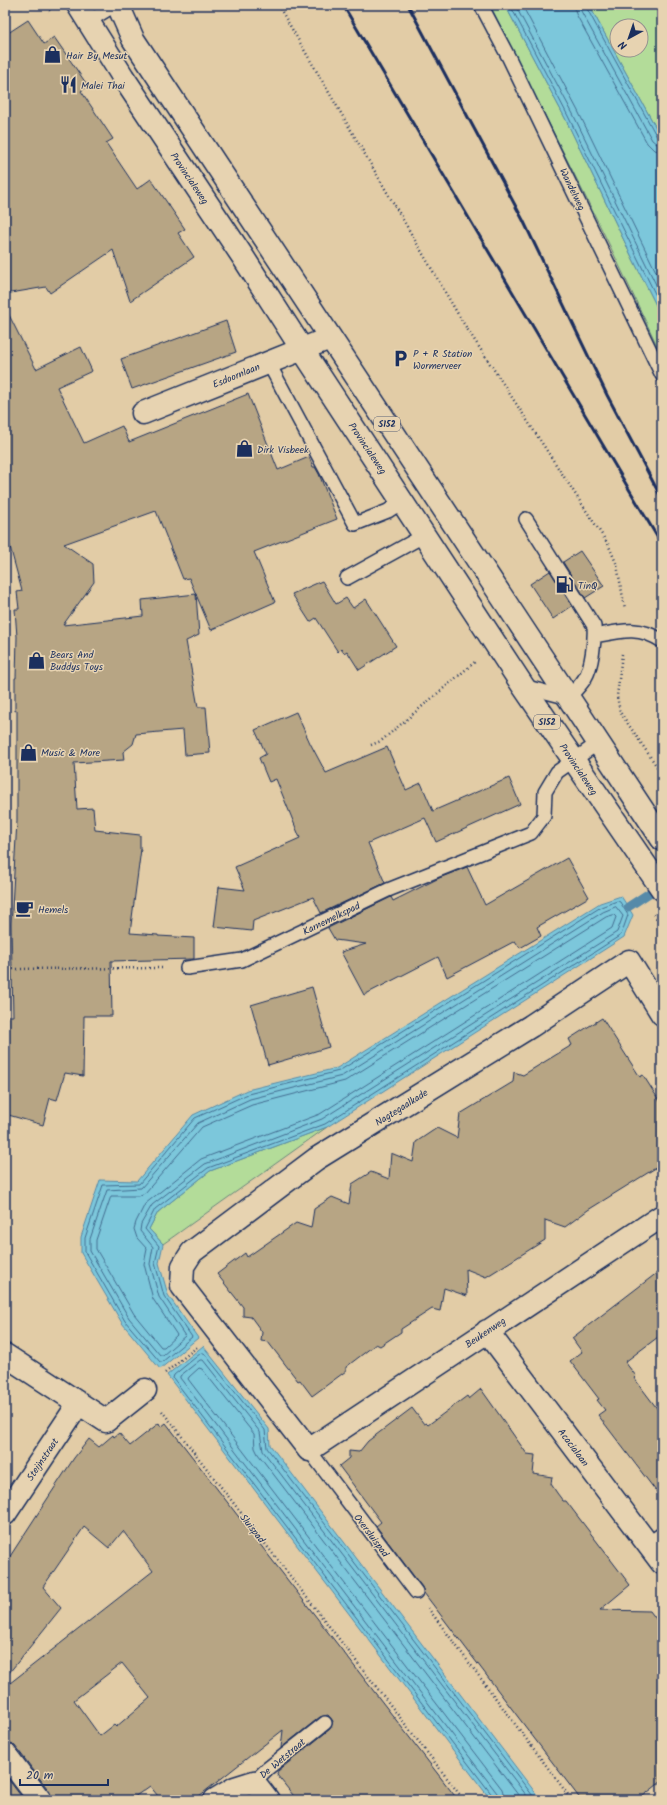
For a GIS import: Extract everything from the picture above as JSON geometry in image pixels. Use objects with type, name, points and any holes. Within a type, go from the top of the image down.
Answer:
[{"type":"street","name":"S152","points":[[118,5],[133,39],[662,839]]},
{"type":"street","name":"Provincialeweg","points":[[82,13],[523,686],[657,882]]},
{"type":"street","name":"Esdoornlaan","points":[[143,413],[330,338]]},
{"type":"street","name":"Nagtegaalkade","points":[[183,1266],[192,1252],[316,1159],[531,1026],[629,960],[662,1014]]},
{"type":"street","name":"Beukenweg","points":[[309,1450],[662,1216]]},
{"type":"street","name":"Oversluispad","points":[[183,1266],[182,1286],[309,1450]]},
{"type":"street","name":"Acacialaan","points":[[487,1331],[655,1539],[662,1563]]},
{"type":"street","points":[[5,1355],[106,1421],[153,1383]]},
{"type":"street","name":"Steijnstraat","points":[[5,1514],[79,1403]]},
{"type":"street","points":[[5,1754],[40,1800]]},
{"type":"street","points":[[254,1782],[268,1800]]},
{"type":"street","name":"De Wetstraat","points":[[214,1800],[235,1788],[254,1782]]},
{"type":"lane","points":[[82,13],[115,5]]},
{"type":"lane","name":"Wandelweg","points":[[481,5],[509,58],[662,376]]},
{"type":"lane","points":[[268,362],[355,524],[388,511],[403,502]]},
{"type":"lane","points":[[523,686],[569,698],[586,677],[594,647],[595,636],[594,626],[526,519]]},
{"type":"lane","points":[[347,578],[425,535]]},
{"type":"lane","points":[[595,636],[626,630],[638,630],[662,641]]},
{"type":"lane","name":"Karnemelkspad","points":[[187,968],[242,960],[388,890],[531,833],[544,816],[545,792],[557,772],[598,744]]},
{"type":"lane","name":"Oversluispad","points":[[309,1450],[416,1592]]},
{"type":"lane","name":"De Wetstraat","points":[[254,1782],[267,1769],[325,1723]]},
{"type":"path","points":[[43,5],[50,9]]},
{"type":"path","points":[[278,5],[462,322],[608,544],[617,565],[626,610],[626,630],[617,696],[620,712],[662,774]]},
{"type":"path","points":[[371,745],[381,740],[477,661]]},
{"type":"path","points":[[650,909],[662,928]]},
{"type":"path","points":[[5,968],[187,968]]},
{"type":"path","points":[[153,1383],[197,1346]]},
{"type":"path","name":"Sluispad","points":[[153,1383],[464,1800]]},
{"type":"path","points":[[416,1592],[572,1800]]},
{"type":"green space","points":[[490,5],[505,5],[565,118],[662,317],[662,356],[611,248]]},
{"type":"green space","points":[[589,5],[662,5],[662,139],[618,58],[649,58],[649,18],[609,18],[609,42]]},
{"type":"green space","points":[[327,1127],[163,1244],[149,1229],[158,1212],[210,1171]]},
{"type":"water","points":[[505,5],[589,5],[609,42],[609,58],[618,58],[662,139],[662,317],[631,255],[565,118]]},
{"type":"water","points":[[621,896],[633,915],[624,937],[327,1127],[210,1171],[158,1212],[149,1229],[163,1244],[159,1263],[168,1295],[198,1338],[160,1369],[122,1323],[81,1253],[81,1237],[100,1180],[137,1181],[193,1115],[247,1090],[337,1068],[600,903]]},
{"type":"water","points":[[203,1346],[269,1429],[270,1445],[541,1800],[491,1800],[167,1375]]},
{"type":"building","points":[[28,20],[44,44],[54,37],[88,86],[81,91],[113,139],[106,143],[137,189],[151,179],[185,229],[178,233],[194,257],[130,301],[113,250],[50,293],[46,287],[5,294],[5,35]]},
{"type":"building","points":[[5,307],[36,369],[81,347],[92,371],[57,387],[84,443],[122,426],[129,442],[248,394],[278,470],[309,457],[313,467],[315,467],[319,474],[337,519],[254,552],[275,602],[211,630],[196,595],[199,635],[186,641],[198,707],[206,707],[210,753],[185,755],[183,730],[136,734],[133,744],[123,752],[124,760],[74,763],[77,809],[93,808],[95,830],[140,835],[141,849],[130,933],[194,938],[194,959],[111,961],[112,1016],[84,1016],[83,1076],[65,1073],[57,1100],[50,1098],[43,1125],[5,1114],[5,1016],[13,1016],[11,924],[17,821],[17,710],[15,711],[15,678],[17,637],[15,609],[19,609],[17,592],[22,591],[5,528]],"holes":[[[156,511],[183,579],[189,578],[196,594],[142,600],[143,616],[63,625],[94,582],[93,564],[64,544]]]},
{"type":"building","points":[[226,321],[236,352],[132,389],[121,359]]},
{"type":"building","points":[[580,551],[604,586],[585,598],[563,562]]},
{"type":"building","points":[[550,571],[572,606],[553,619],[530,584]]},
{"type":"building","points":[[322,581],[336,604],[346,598],[353,608],[366,599],[396,646],[359,670],[347,651],[344,653],[341,649],[338,652],[316,618],[310,622],[292,594]]},
{"type":"building","points":[[296,712],[326,773],[387,747],[406,790],[421,783],[433,811],[509,778],[520,804],[436,842],[425,818],[368,843],[385,883],[321,913],[313,897],[253,921],[252,931],[214,927],[219,887],[245,890],[235,867],[300,838],[276,779],[269,782],[259,758],[266,754],[255,730]]},
{"type":"building","points":[[567,858],[589,897],[537,927],[541,936],[520,948],[515,941],[447,977],[438,957],[364,995],[341,952],[366,944],[335,940],[328,928],[391,897],[393,901],[439,878],[467,867],[485,905]]},
{"type":"building","points":[[312,987],[329,1047],[268,1065],[251,1005]]},
{"type":"building","points":[[602,1018],[640,1077],[643,1075],[662,1105],[662,1164],[588,1210],[565,1227],[545,1220],[545,1240],[486,1277],[466,1269],[467,1296],[444,1288],[440,1311],[432,1309],[401,1329],[401,1332],[380,1346],[376,1344],[346,1367],[346,1371],[312,1396],[300,1380],[298,1381],[268,1342],[261,1341],[262,1332],[251,1317],[243,1316],[243,1307],[217,1274],[245,1253],[247,1257],[296,1223],[311,1228],[314,1209],[332,1197],[349,1204],[352,1184],[371,1172],[389,1179],[391,1153],[413,1162],[416,1142],[437,1128],[457,1138],[460,1114],[513,1082],[514,1072],[523,1075],[572,1045],[569,1039]]},
{"type":"building","points":[[662,1269],[662,1334],[625,1362],[636,1376],[634,1378],[662,1415],[662,1499],[598,1415],[605,1410],[597,1400],[599,1399],[570,1361],[582,1352],[572,1338]]},
{"type":"building","points":[[481,1389],[527,1454],[535,1455],[533,1474],[552,1477],[551,1484],[557,1493],[563,1501],[566,1501],[630,1585],[600,1610],[650,1611],[662,1627],[662,1781],[638,1800],[581,1800],[424,1593],[422,1587],[376,1526],[381,1522],[339,1466],[349,1458],[349,1451],[359,1452],[368,1441],[412,1408],[424,1424],[426,1423],[428,1425],[467,1396],[469,1399]]},
{"type":"building","points":[[159,1423],[161,1427],[166,1423],[458,1800],[297,1800],[277,1775],[278,1771],[330,1729],[333,1721],[328,1715],[320,1717],[281,1748],[283,1730],[194,1800],[161,1800],[150,1786],[130,1800],[52,1800],[50,1792],[15,1746],[5,1742],[5,1687],[153,1571],[123,1531],[109,1548],[84,1527],[43,1587],[61,1608],[5,1678],[5,1564],[74,1458],[89,1439],[99,1447],[113,1435],[114,1437],[119,1433],[130,1446]],"holes":[[[122,1663],[150,1698],[116,1727],[114,1725],[100,1736],[74,1700]]]},
{"type":"building","points":[[5,1775],[24,1800],[5,1800]]},
{"type":"waterway","points":[[628,907],[660,886]]},
{"type":"railway","points":[[343,5],[662,545]]},
{"type":"railway","points":[[408,5],[523,220],[607,395],[662,499]]},
{"type":"place","name":"Hair By Mesut","points":[[53,55]]},
{"type":"place","name":"Malei Thai","points":[[68,85]]},
{"type":"place","name":"P + R Station Wormerveer","points":[[400,359]]},
{"type":"place","name":"Dirk Visbeek","points":[[244,449]]},
{"type":"place","name":"TinQ","points":[[565,585]]},
{"type":"place","name":"Bears And Buddys Toys","points":[[37,660]]},
{"type":"place","name":"Music & More","points":[[28,752]]},
{"type":"place","name":"Hemels","points":[[25,909]]}]
